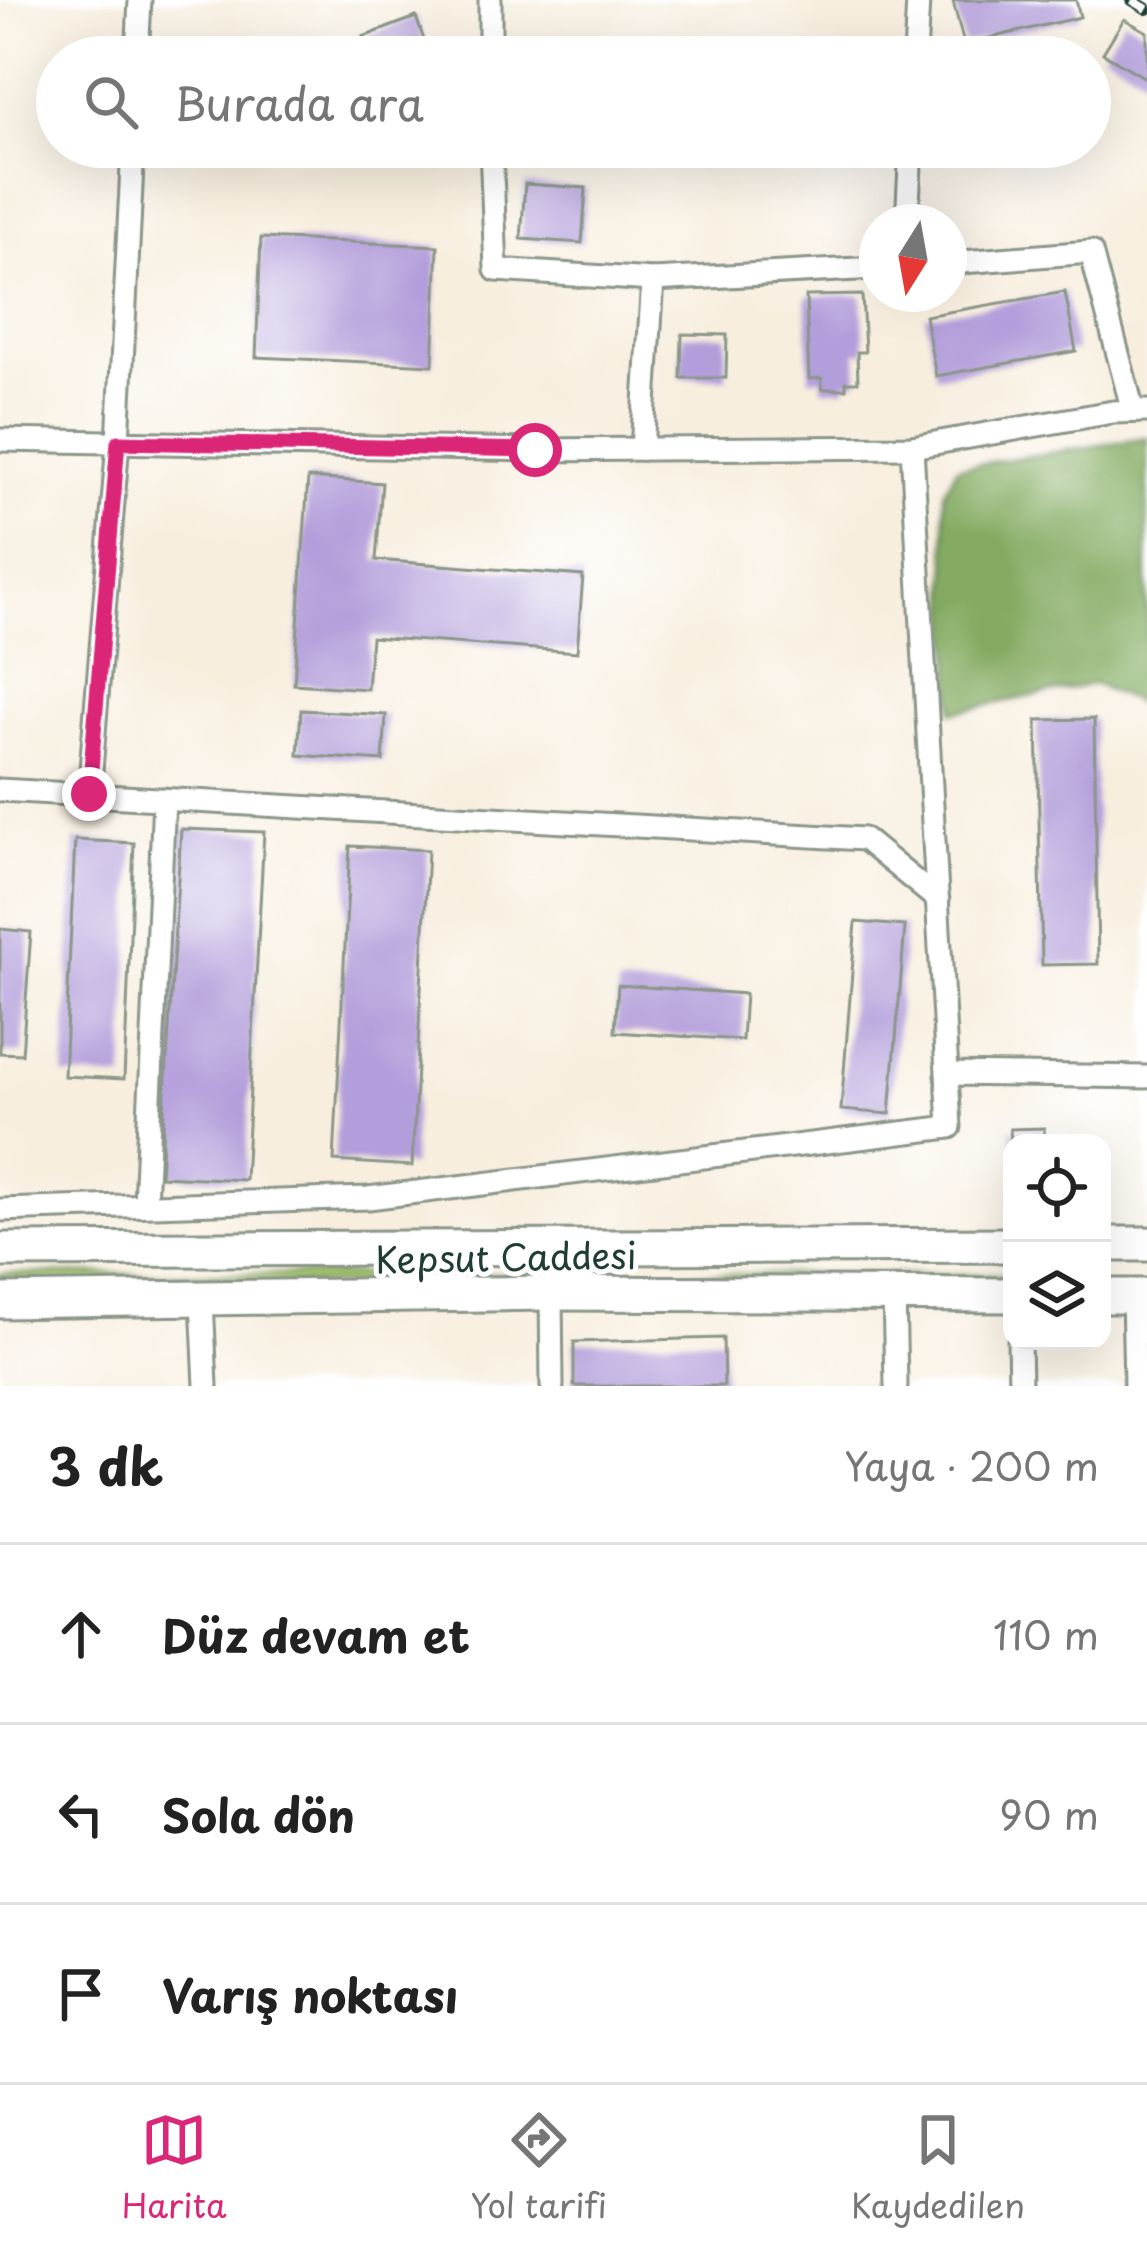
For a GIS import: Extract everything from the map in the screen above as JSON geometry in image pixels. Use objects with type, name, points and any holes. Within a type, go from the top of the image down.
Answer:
[{"type":"main road","points":[[1111,1244],[1147,1244]]},
{"type":"main road","name":"Kepsut Caddesi","points":[[0,1250],[1003,1245]]},
{"type":"main road","name":"Kepsut Caddesi","points":[[0,1301],[551,1293],[1003,1295]]},
{"type":"street","points":[[138,36],[140,0]]},
{"type":"street","points":[[490,0],[490,36]]},
{"type":"street","points":[[916,36],[918,0]]},
{"type":"street","points":[[89,794],[118,442],[132,168]]},
{"type":"street","points":[[492,168],[496,271],[653,280],[859,269]]},
{"type":"street","points":[[909,204],[910,168]]},
{"type":"street","points":[[0,440],[642,449],[911,447],[1140,411],[1091,252],[967,262]]},
{"type":"street","points":[[642,449],[653,280]]},
{"type":"street","points":[[0,1210],[368,1198],[950,1127],[911,447]]},
{"type":"street","points":[[0,790],[864,839],[938,900]]},
{"type":"street","points":[[145,1204],[164,799]]},
{"type":"street","points":[[949,1074],[1147,1077]]},
{"type":"street","points":[[551,1293],[552,1386]]},
{"type":"street","points":[[894,1294],[896,1386]]},
{"type":"street","points":[[1127,1296],[1135,1386]]},
{"type":"street","points":[[202,1300],[206,1386]]},
{"type":"street","points":[[1019,1350],[1019,1386]]},
{"type":"green space","points":[[1147,438],[1147,707],[1094,684],[953,712],[944,492],[957,467]]},
{"type":"green space","points":[[0,1274],[1003,1274],[1003,1282],[0,1285]]},
{"type":"building","points":[[1076,0],[1080,17],[998,36],[962,36],[953,1]]},
{"type":"building","points":[[416,17],[423,36],[366,36]]},
{"type":"building","points":[[1124,19],[1147,32],[1147,79],[1111,58],[1111,40]]},
{"type":"building","points":[[525,184],[586,188],[582,243],[521,239]]},
{"type":"building","points":[[261,238],[438,246],[433,365],[256,357]]},
{"type":"building","points":[[1065,292],[1076,351],[936,376],[925,316]]},
{"type":"building","points":[[859,295],[865,352],[857,352],[858,382],[846,382],[846,389],[822,389],[822,378],[809,379],[806,296]]},
{"type":"building","points":[[682,334],[727,335],[726,378],[681,378]]},
{"type":"building","points":[[308,478],[382,483],[376,560],[583,576],[577,652],[371,637],[367,689],[294,684]]},
{"type":"building","points":[[301,710],[386,715],[383,761],[298,755]]},
{"type":"building","points":[[1094,719],[1098,964],[1042,965],[1037,720]]},
{"type":"building","points":[[181,829],[264,832],[245,1180],[160,1176]]},
{"type":"building","points":[[75,840],[134,843],[124,1079],[64,1076]]},
{"type":"building","points":[[350,846],[428,850],[412,1166],[334,1161]]},
{"type":"building","points":[[856,922],[905,926],[890,1114],[841,1110]]},
{"type":"building","points":[[0,929],[31,932],[22,1054],[0,1053]]},
{"type":"building","points":[[618,985],[745,994],[742,1040],[615,1032]]},
{"type":"building","points":[[1044,1128],[1044,1134],[1010,1134],[1010,1129]]},
{"type":"building","points":[[723,1338],[724,1386],[574,1386],[574,1342]]},
{"type":"railway","points":[[1132,0],[1147,9]]},
{"type":"route","points":[[89,794],[118,442],[535,450]]}]
